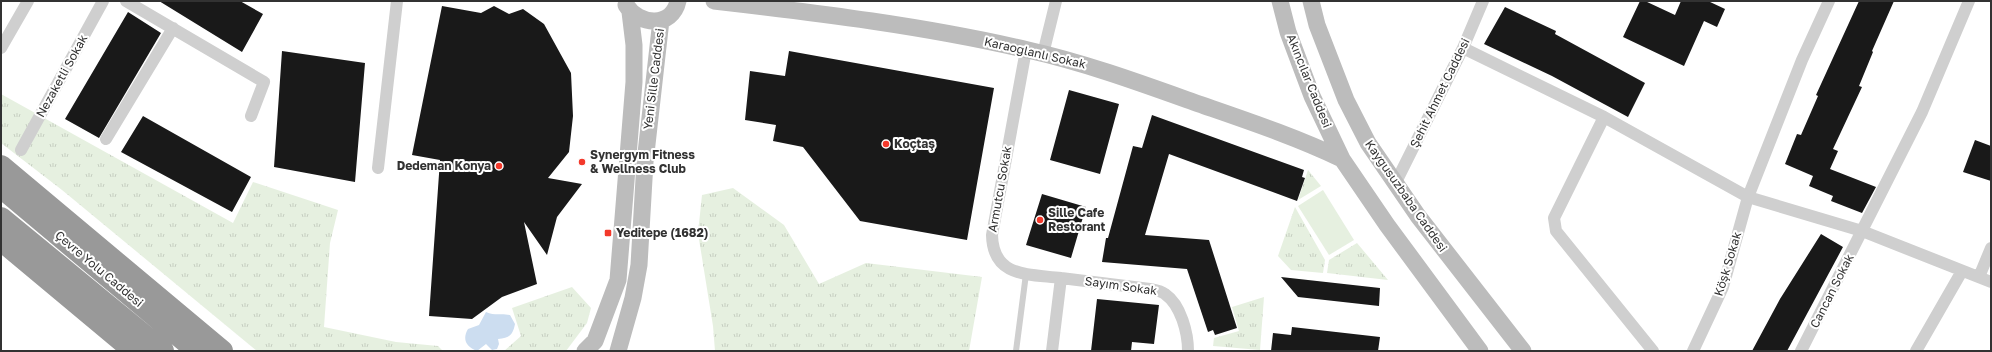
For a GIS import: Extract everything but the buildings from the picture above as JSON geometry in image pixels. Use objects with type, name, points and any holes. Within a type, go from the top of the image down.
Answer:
[{"type":"highway","points":[[1,166],[222,351]]},
{"type":"highway","name":"Çevre Yolu Caddesi","points":[[1,187],[197,351]]},
{"type":"highway","name":"Çevre Yolu Caddesi","points":[[1,218],[163,351]]},
{"type":"highway","points":[[1,240],[134,351]]},
{"type":"main road","points":[[628,6],[645,21],[661,20],[673,11],[678,1]]},
{"type":"main road","name":"Karaoğlanlı Sokak","points":[[714,1],[798,10],[959,36],[1043,54],[1089,66],[1281,132],[1342,160]]},
{"type":"main road","name":"Akıncılar Caddesi","points":[[1280,1],[1288,32],[1312,96],[1342,160]]},
{"type":"main road","name":"Kaygusuzbaba Caddesi","points":[[1311,1],[1317,25],[1346,100],[1368,143],[1395,184],[1523,351]]},
{"type":"main road","name":"Yeni Sille Caddesi","points":[[585,351],[595,341],[618,280],[634,82],[634,45],[628,6]]},
{"type":"main road","name":"Yeni Sille Caddesi","points":[[618,351],[633,298],[639,265],[645,162],[661,20]]},
{"type":"main road","points":[[1342,160],[1480,351]]},
{"type":"street","points":[[1,48],[28,1]]},
{"type":"street","name":"Nezaketli Sokak","points":[[21,150],[103,1]]},
{"type":"street","points":[[126,1],[264,82],[251,116]]},
{"type":"street","points":[[378,168],[397,1]]},
{"type":"street","points":[[1043,54],[1056,1]]},
{"type":"street","name":"Şehit Ahmet Caddesi","points":[[1395,184],[1464,48],[1483,1]]},
{"type":"street","name":"Köşk Sokak","points":[[1694,351],[1723,287],[1748,197],[1802,60],[1829,1]]},
{"type":"street","name":"Cancan Sokak","points":[[1801,351],[1922,112],[1969,1]]},
{"type":"street","points":[[106,139],[173,28]]},
{"type":"street","points":[[1464,48],[1604,117],[1748,197],[1862,231],[1991,282]]},
{"type":"street","name":"Armutcu Sokak","points":[[1026,50],[992,235],[992,246],[996,257],[1004,267],[1026,274],[1061,278]]},
{"type":"street","points":[[1604,117],[1554,218],[1556,232],[1653,351]]},
{"type":"street","points":[[1979,277],[1991,248]]},
{"type":"street","points":[[1916,351],[1962,271]]},
{"type":"street","points":[[1052,351],[1061,278]]},
{"type":"street","name":"Sayım Sokak","points":[[1061,278],[1150,289],[1164,293],[1173,301],[1179,314],[1185,329],[1188,351]]},
{"type":"lane","points":[[1016,351],[1026,274]]},
{"type":"green space","points":[[1,94],[233,223],[253,182],[338,210],[330,243],[324,327],[396,342],[438,346],[443,351],[257,351],[62,190],[1,143]]},
{"type":"green space","points":[[1308,170],[1321,186],[1298,200]]},
{"type":"green space","points":[[733,188],[784,225],[819,284],[866,263],[982,277],[969,351],[715,351],[713,326],[698,233],[702,195]]},
{"type":"green space","points":[[1323,190],[1354,240],[1329,255],[1298,206]]},
{"type":"green space","points":[[1295,207],[1325,260],[1323,273],[1291,270],[1278,256]]},
{"type":"green space","points":[[1357,243],[1388,280],[1327,273],[1329,260]]},
{"type":"green space","points":[[572,287],[591,308],[587,323],[566,351],[504,351],[521,336],[512,308]]},
{"type":"green space","points":[[1264,297],[1260,350],[1213,346],[1214,338],[1239,331],[1232,307]]},
{"type":"water","points":[[486,312],[492,314],[510,315],[515,324],[510,335],[505,338],[498,339],[499,344],[497,349],[492,350],[486,344],[477,351],[468,345],[465,336],[468,329],[479,325]]},
{"type":"place","name":"Koçtaş","points":[[886,144]]},
{"type":"place","name":"Synergym Fitness & Wellness Club","points":[[582,162]]},
{"type":"place","name":"Dedeman Konya","points":[[499,166]]},
{"type":"place","name":"Sille Cafe Restorant","points":[[1040,220]]},
{"type":"place","name":"Yeditepe (1682)","points":[[608,233]]}]
